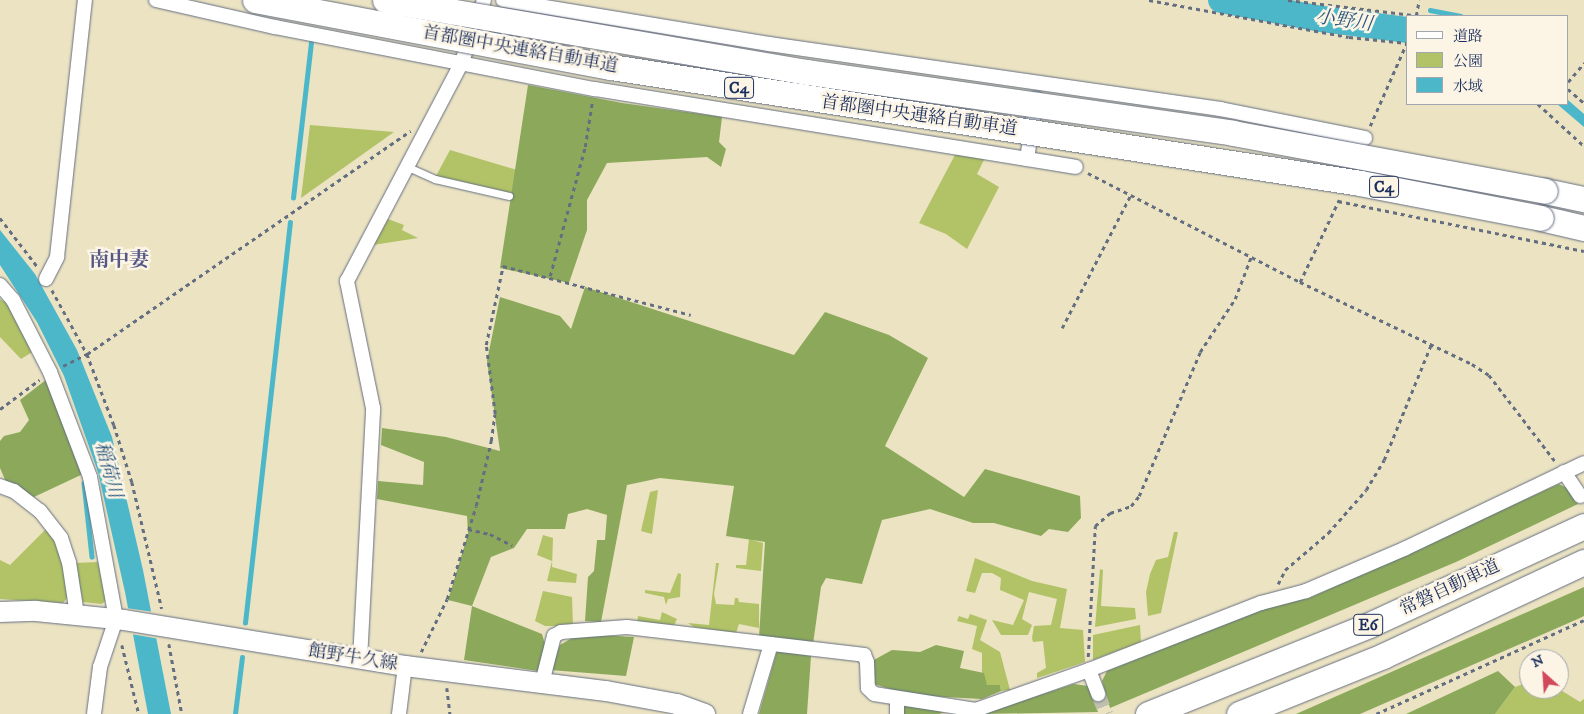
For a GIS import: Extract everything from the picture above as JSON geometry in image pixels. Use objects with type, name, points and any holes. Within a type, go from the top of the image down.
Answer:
[{"type":"highway","name":"首都圏中央連絡自動車道","points":[[255,0],[782,95],[1360,183],[1584,228]]},
{"type":"highway","name":"首都圏中央連絡自動車道","points":[[385,0],[806,72],[1233,133],[1584,199]]},
{"type":"highway","name":"常磐自動車道","points":[[1148,714],[1369,625],[1584,526]]},
{"type":"highway","name":"常磐自動車道","points":[[1239,714],[1383,656],[1584,562]]},
{"type":"main road","name":"館野牛久線","points":[[0,612],[120,619],[360,660],[639,696],[705,714]]},
{"type":"street","points":[[46,278],[57,257],[85,0]]},
{"type":"street","points":[[156,0],[461,64],[595,88],[1076,167]]},
{"type":"street","points":[[360,660],[373,408],[347,281],[461,64],[484,0]]},
{"type":"street","points":[[503,0],[769,44],[1220,109],[1365,138]]},
{"type":"street","points":[[1027,159],[1038,83]]},
{"type":"street","points":[[0,285],[13,300],[52,371],[90,477],[120,619],[100,667],[94,714]]},
{"type":"street","points":[[542,684],[554,636],[561,632],[627,627],[864,655],[868,688],[874,694],[970,712],[1090,670],[1270,601],[1306,591],[1404,549],[1584,463]]},
{"type":"street","points":[[1564,472],[1580,496]]},
{"type":"street","points":[[0,486],[14,491],[40,510],[61,538],[69,562],[77,615]]},
{"type":"street","points":[[750,714],[771,644]]},
{"type":"street","points":[[399,714],[412,667]]},
{"type":"street","points":[[1090,670],[1098,694]]},
{"type":"street","points":[[897,698],[897,714]]},
{"type":"lane","points":[[408,167],[436,179],[509,196]]},
{"type":"path","points":[[1149,0],[1349,37],[1406,43]]},
{"type":"path","points":[[1288,0],[1408,15]]},
{"type":"path","points":[[1416,15],[1419,0]]},
{"type":"path","points":[[1365,138],[1406,45]]},
{"type":"path","points":[[1569,81],[1584,63]]},
{"type":"path","points":[[550,276],[585,147],[595,88]]},
{"type":"path","points":[[1569,90],[1584,102]]},
{"type":"path","points":[[1539,105],[1584,146]]},
{"type":"path","points":[[0,409],[52,371],[87,354],[434,115]]},
{"type":"path","points":[[1076,167],[1300,282],[1432,345],[1489,376],[1564,472]]},
{"type":"path","points":[[1062,328],[1130,195]]},
{"type":"path","points":[[1300,282],[1338,201],[1584,251]]},
{"type":"path","points":[[0,218],[46,278],[87,354],[114,425],[132,482],[182,714]]},
{"type":"path","points":[[1090,670],[1095,526],[1110,513],[1131,506],[1138,496],[1200,352],[1235,299],[1251,257]]},
{"type":"path","points":[[412,667],[447,599],[468,529],[494,421],[486,345],[499,276],[503,266],[550,276],[691,315]]},
{"type":"path","points":[[1270,601],[1285,570],[1328,533],[1366,490],[1384,460],[1432,345]]},
{"type":"path","points":[[468,529],[490,534],[512,545]]},
{"type":"path","points":[[120,619],[139,714]]},
{"type":"path","points":[[1376,714],[1584,620]]},
{"type":"path","points":[[448,672],[450,714]]},
{"type":"green space","points":[[528,85],[622,103],[722,117],[719,142],[726,149],[721,167],[707,157],[607,163],[587,200],[587,230],[569,283],[500,268]]},
{"type":"green space","points":[[310,125],[394,132],[301,198]]},
{"type":"green space","points":[[450,150],[517,170],[513,195],[436,176]]},
{"type":"green space","points":[[956,153],[985,158],[977,174],[999,187],[967,249],[946,234],[919,223]]},
{"type":"green space","points":[[388,219],[404,225],[402,230],[418,238],[373,245]]},
{"type":"green space","points":[[585,287],[794,355],[825,312],[889,335],[928,358],[885,446],[964,497],[985,469],[1080,496],[1081,518],[1068,532],[1049,529],[1041,536],[994,523],[973,523],[930,509],[882,520],[862,584],[826,578],[821,587],[813,644],[759,637],[765,542],[726,536],[734,486],[660,478],[627,485],[601,622],[585,621],[588,577],[594,571],[597,540],[605,540],[607,515],[587,509],[568,514],[565,529],[527,529],[514,548],[491,557],[472,606],[448,600],[468,534],[467,516],[377,499],[378,481],[423,485],[424,462],[381,445],[382,428],[446,437],[500,451],[487,361],[500,297],[560,316],[571,329]]},
{"type":"green space","points":[[0,299],[11,306],[34,351],[21,359],[0,337]]},
{"type":"green space","points":[[47,379],[83,474],[34,497],[6,482],[0,468],[0,441],[4,436],[20,432],[29,420],[20,400]]},
{"type":"green space","points":[[1559,484],[1571,490],[1578,504],[1456,562],[1110,708],[1102,681],[1107,671],[1261,610],[1312,597]]},
{"type":"green space","points":[[658,490],[652,534],[641,531],[650,492]]},
{"type":"green space","points":[[47,528],[61,554],[68,597],[63,603],[0,599],[0,560],[10,565]]},
{"type":"green space","points":[[1174,532],[1178,532],[1161,613],[1148,616],[1146,592],[1150,574],[1156,560],[1168,557]]},
{"type":"green space","points":[[543,535],[553,538],[552,567],[577,574],[576,583],[547,581],[552,561],[537,555]]},
{"type":"green space","points":[[749,539],[763,543],[761,571],[736,568],[736,565],[746,565]]},
{"type":"green space","points":[[975,558],[1032,581],[1067,589],[1060,628],[1083,630],[1085,662],[1037,678],[1037,673],[1046,668],[1043,641],[1033,642],[1034,626],[1051,625],[1057,599],[1029,592],[1022,619],[1032,625],[1028,635],[1001,635],[992,620],[1013,625],[1024,600],[1000,590],[1001,578],[992,573],[982,573],[975,593],[966,591]]},
{"type":"green space","points":[[98,562],[106,600],[102,604],[83,602],[75,563]]},
{"type":"green space","points":[[716,563],[719,563],[714,594],[716,604],[734,605],[735,598],[738,598],[739,602],[759,604],[759,628],[739,624],[736,633],[694,627],[688,623],[709,625]]},
{"type":"green space","points":[[1100,569],[1103,570],[1101,606],[1135,608],[1136,619],[1095,627]]},
{"type":"green space","points":[[678,573],[681,574],[680,597],[668,599],[666,605],[664,597],[645,593],[645,590],[670,593]]},
{"type":"green space","points":[[1584,587],[1584,616],[1580,618],[1360,714],[1296,714]]},
{"type":"green space","points":[[543,591],[572,597],[573,626],[545,626],[535,621]]},
{"type":"green space","points":[[472,606],[542,634],[545,644],[538,671],[464,660]]},
{"type":"green space","points":[[662,612],[677,619],[674,625],[637,623],[638,616],[660,620]]},
{"type":"green space","points":[[970,614],[987,620],[980,640],[1000,652],[1010,690],[1001,691],[1000,685],[987,685],[982,672],[982,653],[972,649],[977,626],[957,621],[959,616],[968,619]]},
{"type":"green space","points":[[1140,625],[1141,642],[1093,660],[1093,635]]},
{"type":"green space","points":[[599,635],[634,637],[626,676],[550,670],[560,645],[572,638]]},
{"type":"green space","points":[[936,645],[964,651],[960,668],[984,673],[987,685],[1000,685],[1001,691],[982,699],[908,695],[874,684],[872,661],[892,650],[920,652]]},
{"type":"green space","points":[[777,651],[811,656],[807,714],[759,714]]},
{"type":"green space","points":[[1498,671],[1515,687],[1495,714],[1406,714]]},
{"type":"green space","points":[[1074,684],[1088,686],[1098,712],[981,714]]},
{"type":"green space","points":[[1519,686],[1519,699],[1569,699],[1569,695],[1580,702],[1584,699],[1584,714],[1495,714],[1515,687]]},
{"type":"green space","points":[[907,705],[950,710],[939,714],[902,714],[902,708]]},
{"type":"water","points":[[1355,23],[1406,25],[1406,34]]},
{"type":"water","points":[[1569,101],[1584,114],[1584,127],[1558,105],[1569,105]]},
{"type":"water","name":"稲荷川","points":[[0,230],[35,274],[77,350],[112,437],[143,570],[171,714],[148,714],[125,592],[98,472],[64,376],[37,322],[0,265]]},
{"type":"pier","points":[[126,608],[154,612],[160,639],[131,634]]},
{"type":"waterway","name":"小野川","points":[[1221,0],[1322,19],[1406,30]]},
{"type":"waterway","points":[[1430,10],[1455,15]]},
{"type":"waterway","points":[[293,198],[311,43]]},
{"type":"waterway","points":[[245,623],[290,223]]},
{"type":"waterway","points":[[84,483],[92,557]]},
{"type":"waterway","points":[[235,714],[242,657]]},
{"type":"tunnel","points":[[1098,694],[1106,714]]},
{"type":"district","name":"南中妻","points":[[119,260]]}]
